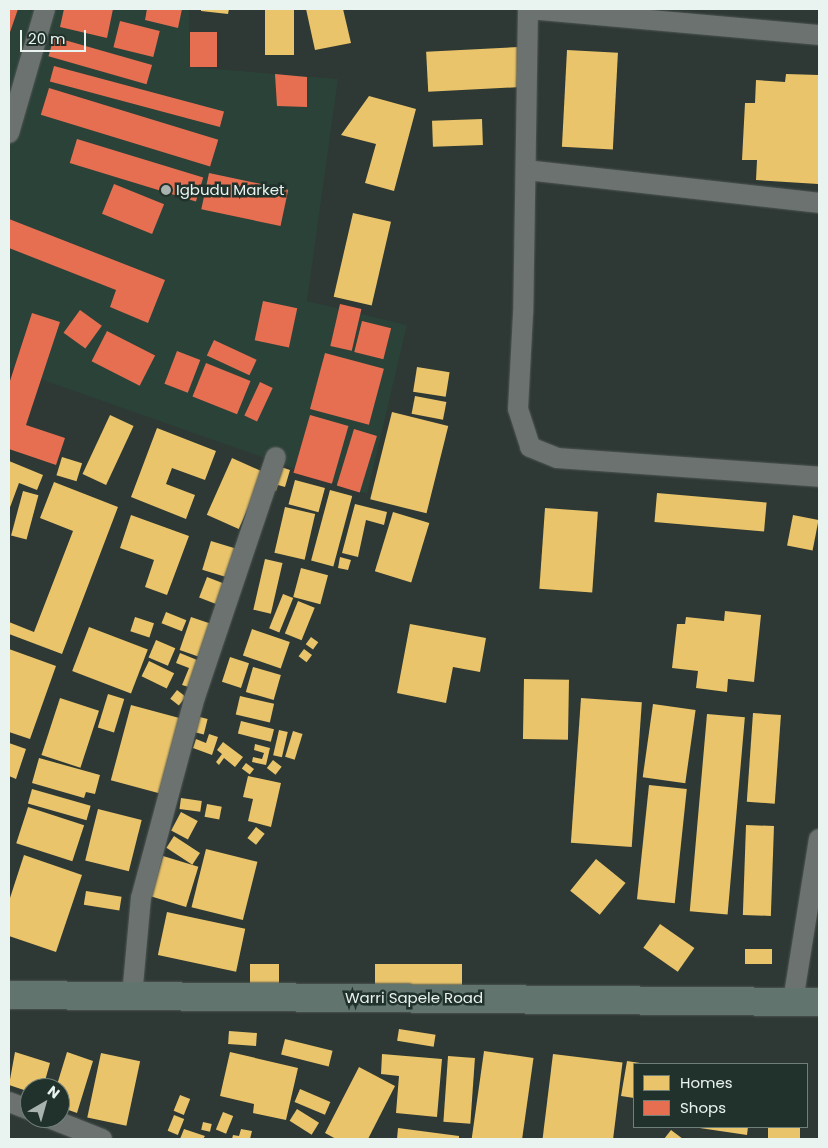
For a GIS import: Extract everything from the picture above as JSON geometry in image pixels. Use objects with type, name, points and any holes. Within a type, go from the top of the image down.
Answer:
[{"type":"highway","name":"Warri Sapele Road","points":[[9,995],[806,1001]]},
{"type":"street","points":[[9,133],[45,9]]},
{"type":"street","points":[[819,35],[528,9],[526,170],[518,409],[530,447],[557,458],[819,476]]},
{"type":"street","points":[[526,170],[819,203]]},
{"type":"street","points":[[132,996],[141,898],[195,697],[276,457]]},
{"type":"street","points":[[806,1001],[819,839]]},
{"type":"street","points":[[70,1126],[102,1139]]},
{"type":"shaded area","name":"Igbudu Market","points":[[9,9],[189,9],[190,67],[338,79],[307,301],[407,325],[367,494],[9,368]]},
{"type":"building: Homes","points":[[201,9],[229,9],[228,14],[201,11]]},
{"type":"building: Homes","points":[[265,9],[294,9],[294,55],[265,55]]},
{"type":"building: Homes","points":[[306,9],[343,9],[351,43],[315,50]]},
{"type":"building: Homes","points":[[519,47],[521,87],[428,92],[426,52]]},
{"type":"building: Homes","points":[[567,50],[618,53],[613,150],[562,147]]},
{"type":"building: Homes","points":[[786,74],[819,75],[818,184],[756,180],[757,160],[742,160],[745,103],[755,103],[756,80],[785,82]]},
{"type":"building: Homes","points":[[369,96],[416,109],[394,191],[365,183],[376,144],[341,135]]},
{"type":"building: Homes","points":[[482,119],[483,145],[433,147],[432,121]]},
{"type":"building: Homes","points":[[353,213],[391,222],[372,306],[334,297]]},
{"type":"building: Homes","points":[[417,367],[450,372],[446,397],[413,392]]},
{"type":"building: Homes","points":[[415,396],[446,402],[443,420],[412,414]]},
{"type":"building: Homes","points":[[392,412],[448,426],[427,513],[370,499]]},
{"type":"building: Homes","points":[[110,415],[134,426],[106,485],[83,474]]},
{"type":"building: Homes","points":[[157,428],[216,451],[205,480],[172,468],[166,484],[195,495],[186,519],[131,497]]},
{"type":"building: Homes","points":[[62,457],[82,463],[77,481],[56,475]]},
{"type":"building: Homes","points":[[232,458],[264,472],[239,529],[207,515]]},
{"type":"building: Homes","points":[[9,461],[43,475],[37,490],[19,483],[9,510]]},
{"type":"building: Homes","points":[[278,466],[290,470],[285,487],[278,485],[276,491],[271,489]]},
{"type":"building: Homes","points":[[295,480],[325,488],[318,512],[289,504]]},
{"type":"building: Homes","points":[[54,482],[118,507],[62,654],[9,634],[9,622],[34,632],[73,531],[40,518]]},
{"type":"building: Homes","points":[[330,490],[352,496],[333,566],[311,561]]},
{"type":"building: Homes","points":[[23,491],[38,495],[27,540],[11,535]]},
{"type":"building: Homes","points":[[657,493],[767,503],[764,531],[654,522]]},
{"type":"building: Homes","points":[[355,504],[387,512],[384,525],[366,520],[358,557],[342,553]]},
{"type":"building: Homes","points":[[285,507],[315,514],[305,560],[274,553]]},
{"type":"building: Homes","points":[[545,508],[598,512],[592,592],[539,589]]},
{"type":"building: Homes","points":[[393,512],[429,523],[411,582],[375,571]]},
{"type":"building: Homes","points":[[131,515],[189,536],[167,595],[145,587],[154,560],[120,548]]},
{"type":"building: Homes","points":[[793,515],[819,520],[813,550],[787,545]]},
{"type":"building: Homes","points":[[211,541],[240,550],[231,578],[202,570]]},
{"type":"building: Homes","points":[[340,557],[351,560],[348,570],[338,568]]},
{"type":"building: Homes","points":[[265,559],[283,563],[271,614],[253,610]]},
{"type":"building: Homes","points":[[301,568],[328,575],[320,604],[293,597]]},
{"type":"building: Homes","points":[[207,577],[230,586],[222,606],[199,598]]},
{"type":"building: Homes","points":[[283,594],[293,598],[279,632],[269,628]]},
{"type":"building: Homes","points":[[298,601],[315,608],[302,640],[285,633]]},
{"type":"building: Homes","points":[[725,611],[761,615],[754,682],[728,679],[727,692],[696,688],[698,671],[672,668],[677,624],[685,624],[686,617],[724,621]]},
{"type":"building: Homes","points":[[166,612],[186,620],[182,631],[162,623]]},
{"type":"building: Homes","points":[[135,617],[154,623],[149,637],[130,631]]},
{"type":"building: Homes","points":[[191,617],[217,626],[206,659],[180,650]]},
{"type":"building: Homes","points":[[410,624],[486,638],[480,672],[453,667],[446,703],[397,693]]},
{"type":"building: Homes","points":[[89,627],[148,650],[131,693],[72,671]]},
{"type":"building: Homes","points":[[252,629],[290,642],[281,668],[243,655]]},
{"type":"building: Homes","points":[[311,637],[318,642],[313,650],[306,644]]},
{"type":"building: Homes","points":[[156,640],[175,648],[168,666],[149,657]]},
{"type":"building: Homes","points":[[9,649],[56,666],[30,739],[9,732]]},
{"type":"building: Homes","points":[[304,649],[312,655],[307,662],[299,656]]},
{"type":"building: Homes","points":[[180,653],[202,662],[192,688],[182,685],[189,668],[176,663]]},
{"type":"building: Homes","points":[[230,657],[249,663],[241,688],[222,682]]},
{"type":"building: Homes","points":[[149,661],[174,673],[167,689],[142,676]]},
{"type":"building: Homes","points":[[253,667],[281,675],[274,700],[246,692]]},
{"type":"building: Homes","points":[[524,679],[569,680],[568,740],[523,739]]},
{"type":"building: Homes","points":[[177,690],[186,697],[179,705],[170,699]]},
{"type":"building: Homes","points":[[108,694],[124,699],[114,732],[98,727]]},
{"type":"building: Homes","points":[[240,696],[274,704],[270,722],[236,715]]},
{"type":"building: Homes","points":[[60,698],[99,711],[80,768],[41,755]]},
{"type":"building: Homes","points":[[581,698],[642,702],[632,847],[571,843]]},
{"type":"building: Homes","points":[[653,704],[696,710],[685,783],[643,777]]},
{"type":"building: Homes","points":[[131,705],[180,718],[160,794],[111,780]]},
{"type":"building: Homes","points":[[753,713],[781,715],[775,804],[747,802]]},
{"type":"building: Homes","points":[[707,714],[745,717],[728,915],[690,911]]},
{"type":"building: Homes","points":[[196,716],[208,719],[204,734],[192,732]]},
{"type":"building: Homes","points":[[241,721],[274,729],[271,742],[238,734]]},
{"type":"building: Homes","points":[[279,730],[288,732],[282,757],[273,755]]},
{"type":"building: Homes","points":[[293,731],[303,734],[295,760],[285,757]]},
{"type":"building: Homes","points":[[209,734],[218,737],[212,755],[193,748],[196,739],[206,743]]},
{"type":"building: Homes","points":[[223,742],[243,757],[235,767],[224,758],[219,765],[216,762],[222,754],[217,750]]},
{"type":"building: Homes","points":[[9,743],[26,749],[16,779],[9,776]]},
{"type":"building: Homes","points":[[255,744],[270,748],[266,765],[252,762],[253,757],[262,759],[264,753],[254,750]]},
{"type":"building: Homes","points":[[39,758],[100,775],[95,794],[86,792],[84,798],[32,783]]},
{"type":"building: Homes","points":[[273,760],[282,767],[276,775],[267,768]]},
{"type":"building: Homes","points":[[246,763],[254,769],[250,775],[242,769]]},
{"type":"building: Homes","points":[[248,776],[281,783],[271,827],[248,821],[253,799],[243,797]]},
{"type":"building: Homes","points":[[649,785],[687,789],[675,903],[637,899]]},
{"type":"building: Homes","points":[[32,789],[91,806],[87,820],[28,803]]},
{"type":"building: Homes","points":[[181,798],[202,801],[200,812],[179,809]]},
{"type":"building: Homes","points":[[207,804],[222,807],[219,820],[205,817]]},
{"type":"building: Homes","points":[[28,807],[84,825],[72,861],[16,843]]},
{"type":"building: Homes","points":[[98,809],[142,820],[129,871],[85,860]]},
{"type":"building: Homes","points":[[181,812],[198,821],[188,839],[171,831]]},
{"type":"building: Homes","points":[[746,825],[774,826],[771,916],[743,915]]},
{"type":"building: Homes","points":[[256,827],[265,834],[256,845],[247,838]]},
{"type":"building: Homes","points":[[174,836],[200,853],[192,865],[166,848]]},
{"type":"building: Homes","points":[[206,849],[257,862],[243,920],[191,907]]},
{"type":"building: Homes","points":[[24,855],[82,875],[56,952],[9,936],[9,901]]},
{"type":"building: Homes","points":[[163,856],[198,867],[186,907],[151,896]]},
{"type":"building: Homes","points":[[596,859],[626,883],[600,915],[570,891]]},
{"type":"building: Homes","points":[[86,891],[122,897],[119,910],[84,905]]},
{"type":"building: Homes","points":[[167,912],[245,929],[236,972],[158,955]]},
{"type":"building: Homes","points":[[660,924],[694,948],[678,972],[643,948]]},
{"type":"building: Homes","points":[[745,949],[772,949],[772,964],[745,964]]},
{"type":"building: Homes","points":[[250,964],[279,964],[279,984],[250,984]]},
{"type":"building: Homes","points":[[375,964],[462,964],[462,986],[375,986]]},
{"type":"building: Homes","points":[[399,1029],[436,1035],[434,1047],[397,1041]]},
{"type":"building: Homes","points":[[229,1031],[257,1033],[256,1046],[228,1044]]},
{"type":"building: Homes","points":[[285,1039],[333,1051],[329,1066],[281,1055]]},
{"type":"building: Homes","points":[[484,1051],[534,1058],[522,1139],[472,1139]]},
{"type":"building: Homes","points":[[15,1052],[50,1063],[46,1078],[20,1078],[20,1089],[9,1085]]},
{"type":"building: Homes","points":[[67,1052],[93,1061],[77,1113],[70,1111],[70,1078],[59,1078]]},
{"type":"building: Homes","points":[[230,1052],[298,1068],[286,1120],[253,1113],[254,1104],[220,1096]]},
{"type":"building: Homes","points":[[101,1053],[140,1061],[126,1126],[87,1118]]},
{"type":"building: Homes","points":[[382,1054],[442,1059],[437,1117],[396,1113],[399,1076],[381,1074]]},
{"type":"building: Homes","points":[[553,1054],[622,1063],[613,1139],[543,1139]]},
{"type":"building: Homes","points":[[448,1056],[475,1058],[470,1124],[443,1122]]},
{"type":"building: Homes","points":[[627,1061],[640,1063],[633,1063],[633,1098],[621,1096]]},
{"type":"building: Homes","points":[[359,1067],[395,1086],[368,1139],[336,1139],[325,1133]]},
{"type":"building: Homes","points":[[300,1089],[330,1102],[325,1115],[295,1102]]},
{"type":"building: Homes","points":[[180,1095],[190,1099],[184,1115],[174,1111]]},
{"type":"building: Homes","points":[[297,1109],[319,1123],[312,1135],[290,1121]]},
{"type":"building: Homes","points":[[223,1112],[233,1116],[226,1134],[216,1130]]},
{"type":"building: Homes","points":[[174,1115],[184,1119],[178,1135],[168,1131]]},
{"type":"building: Homes","points":[[203,1122],[212,1124],[210,1132],[201,1130]]},
{"type":"building: Homes","points":[[398,1128],[459,1136],[459,1139],[397,1139]]},
{"type":"building: Homes","points":[[700,1128],[748,1128],[747,1135]]},
{"type":"building: Homes","points":[[768,1128],[800,1128],[800,1138],[768,1138]]},
{"type":"building: Homes","points":[[184,1129],[205,1136],[203,1139],[180,1139]]},
{"type":"building: Homes","points":[[241,1129],[252,1131],[250,1139],[232,1139],[233,1135],[239,1136]]},
{"type":"building: Homes","points":[[671,1130],[683,1139],[664,1139]]},
{"type":"building: Shops","points":[[9,9],[18,9],[9,35]]},
{"type":"building: Shops","points":[[64,9],[113,9],[107,38],[60,27]]},
{"type":"building: Shops","points":[[147,9],[182,9],[178,28],[145,20]]},
{"type":"building: Shops","points":[[120,21],[160,31],[153,57],[113,47]]},
{"type":"building: Shops","points":[[190,32],[217,32],[217,67],[190,67]]},
{"type":"building: Shops","points":[[54,37],[152,65],[147,84],[48,56]]},
{"type":"building: Shops","points":[[54,66],[224,112],[220,127],[50,81]]},
{"type":"building: Shops","points":[[275,74],[307,77],[307,107],[277,106]]},
{"type":"building: Shops","points":[[49,88],[218,140],[210,167],[41,115]]},
{"type":"building: Shops","points":[[77,139],[203,178],[196,202],[70,163]]},
{"type":"building: Shops","points":[[209,173],[288,190],[281,226],[201,209]]},
{"type":"building: Shops","points":[[114,184],[164,204],[152,234],[102,214]]},
{"type":"building: Shops","points":[[9,219],[165,280],[148,323],[110,307],[116,290],[9,248]]},
{"type":"building: Shops","points":[[263,301],[297,308],[289,347],[255,340]]},
{"type":"building: Shops","points":[[340,304],[361,309],[352,351],[330,346]]},
{"type":"building: Shops","points":[[80,310],[102,326],[85,349],[64,333]]},
{"type":"building: Shops","points":[[32,313],[60,322],[26,425],[65,438],[56,465],[9,449],[9,384]]},
{"type":"building: Shops","points":[[362,321],[391,328],[383,359],[354,352]]},
{"type":"building: Shops","points":[[107,331],[155,356],[140,386],[92,361]]},
{"type":"building: Shops","points":[[214,340],[257,360],[249,375],[207,355]]},
{"type":"building: Shops","points":[[177,351],[200,360],[188,393],[164,384]]},
{"type":"building: Shops","points":[[325,353],[384,369],[369,425],[310,409]]},
{"type":"building: Shops","points":[[206,363],[251,381],[237,414],[193,396]]},
{"type":"building: Shops","points":[[260,382],[273,388],[257,421],[244,416]]},
{"type":"building: Shops","points":[[310,415],[348,426],[332,484],[293,473]]},
{"type":"building: Shops","points":[[354,429],[377,436],[360,492],[337,485]]},
{"type":"place","name":"Igbudu Market","points":[[166,190]]}]
